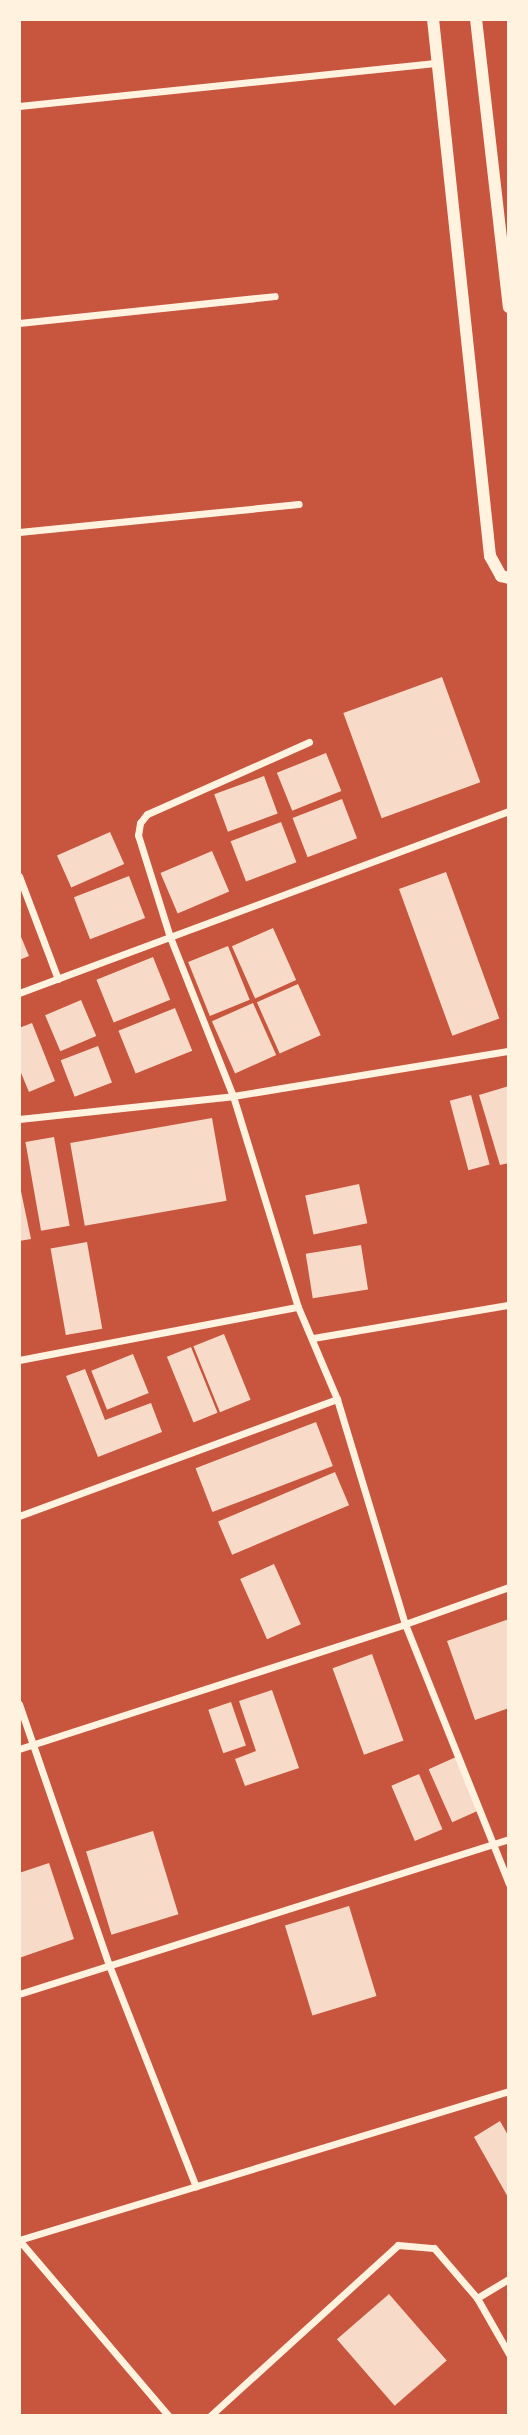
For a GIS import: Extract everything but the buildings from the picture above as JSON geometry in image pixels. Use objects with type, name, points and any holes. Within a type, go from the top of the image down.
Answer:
[{"type":"street","points":[[433,19],[490,556],[501,576],[509,578]]},
{"type":"street","points":[[476,19],[505,248],[509,307]]},
{"type":"street","points":[[19,106],[438,63]]},
{"type":"street","points":[[19,323],[275,296]]},
{"type":"street","points":[[19,532],[299,504]]},
{"type":"street","points":[[309,742],[147,814],[140,823],[138,835],[170,937],[233,1096],[298,1307],[337,1399],[405,1624],[509,1884]]},
{"type":"street","points":[[19,993],[509,811]]},
{"type":"street","points":[[19,876],[58,979]]},
{"type":"street","points":[[19,1119],[233,1096],[509,1051]]},
{"type":"street","points":[[313,1338],[509,1305]]},
{"type":"street","points":[[19,1360],[298,1307]]},
{"type":"street","points":[[19,1516],[337,1399]]},
{"type":"street","points":[[19,1749],[405,1624],[509,1587]]},
{"type":"street","points":[[19,1704],[109,1965],[196,2187]]},
{"type":"street","points":[[19,1994],[509,1839]]},
{"type":"street","points":[[169,2416],[19,2240],[509,2091]]},
{"type":"street","points":[[210,2416],[398,2245],[434,2248],[477,2298],[509,2354]]},
{"type":"street","points":[[477,2298],[509,2279]]}]
